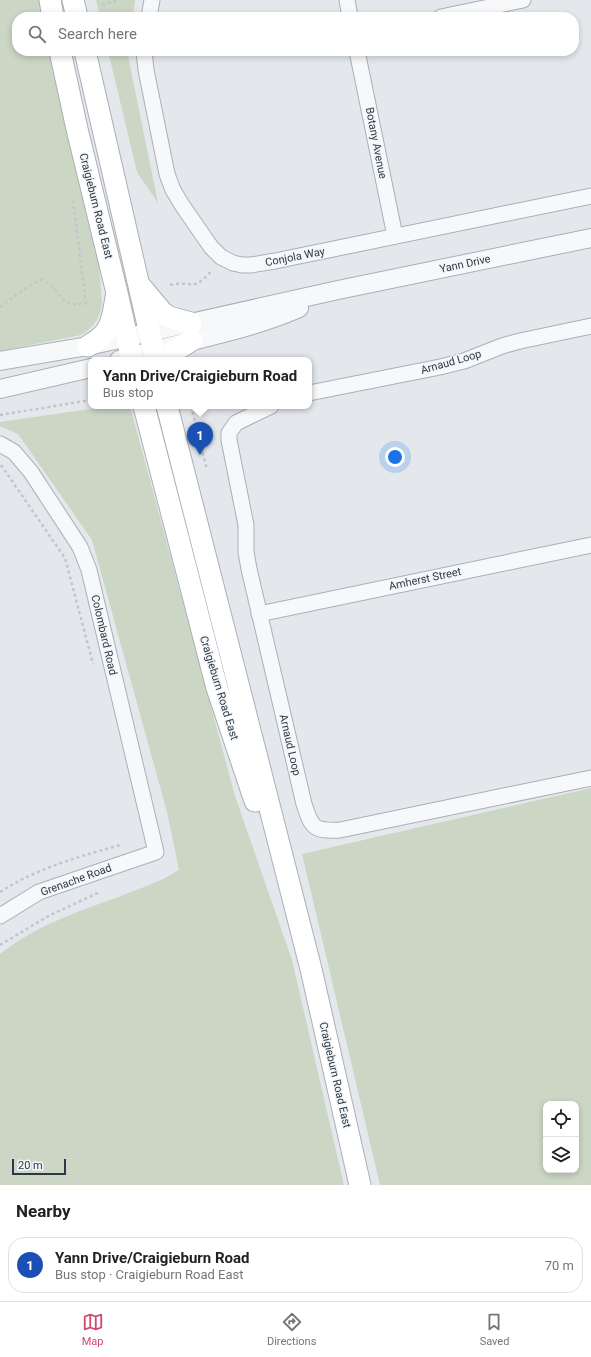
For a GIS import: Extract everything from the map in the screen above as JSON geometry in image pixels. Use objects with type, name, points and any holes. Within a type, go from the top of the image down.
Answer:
[{"type":"main road","points":[[50,0],[52,12]]},
{"type":"main road","points":[[73,0],[76,12]]},
{"type":"main road","name":"Craigieburn Road East","points":[[61,56],[77,130],[116,288],[127,353]]},
{"type":"main road","name":"Craigieburn Road East","points":[[86,56],[139,284],[157,351]]},
{"type":"main road","points":[[139,284],[162,312],[191,332],[174,352],[157,351]]},
{"type":"main road","points":[[88,346],[106,332],[114,313],[116,288]]},
{"type":"main road","name":"Craigieburn Road East","points":[[145,409],[217,688],[310,964]]},
{"type":"main road","name":"Craigieburn Road East","points":[[168,409],[310,964],[360,1185]]},
{"type":"street","points":[[150,12],[152,0]]},
{"type":"street","points":[[347,0],[349,12]]},
{"type":"street","points":[[465,12],[523,0]]},
{"type":"street","name":"Conjola Way","points":[[145,56],[167,174],[172,190],[211,247],[221,257],[233,263],[251,265],[275,261],[591,196]]},
{"type":"street","name":"Botany Avenue","points":[[359,56],[395,236]]},
{"type":"street","name":"Yann Drive","points":[[0,361],[88,346],[127,353],[157,351],[191,332],[338,290],[591,238]]},
{"type":"street","name":"Arnaud Loop","points":[[312,392],[440,367],[520,340],[591,326]]},
{"type":"street","points":[[0,389],[88,369]]},
{"type":"street","name":"Arnaud Loop","points":[[265,409],[236,424],[230,433],[229,440],[246,525],[246,552],[259,614],[304,804],[309,819],[314,827],[322,831],[340,830],[591,778]]},
{"type":"street","name":"Colombard Road","points":[[0,444],[14,452],[31,472],[80,547],[89,570],[156,852]]},
{"type":"street","name":"Amherst Street","points":[[259,614],[591,545]]},
{"type":"street","name":"Grenache Road","points":[[0,916],[39,892],[156,852]]},
{"type":"path","points":[[102,5],[117,0]]},
{"type":"path","points":[[0,307],[26,287],[41,280],[49,283],[65,301],[71,305],[86,304],[72,196]]},
{"type":"path","points":[[170,285],[194,285],[202,282],[221,257]]},
{"type":"path","points":[[0,415],[88,400]]},
{"type":"path","points":[[192,409],[207,470]]},
{"type":"path","points":[[0,465],[65,558],[93,665]]},
{"type":"path","points":[[0,892],[20,880],[70,859],[123,844]]},
{"type":"path","points":[[0,945],[50,915],[100,892]]},
{"type":"green space","points":[[0,0],[40,0],[42,12],[12,12],[12,56],[52,56],[98,251],[102,302],[96,321],[90,329],[81,335],[0,351]]},
{"type":"green space","points":[[96,0],[135,0],[134,12],[99,12]]},
{"type":"green space","points":[[109,56],[128,56],[158,203],[137,172]]},
{"type":"green space","points":[[90,409],[131,409],[235,796],[292,960],[344,1185],[0,1185],[0,954],[27,935],[87,908],[149,885],[179,870],[167,812],[92,540],[18,434],[0,426],[0,422]]},
{"type":"green space","points":[[591,788],[591,1185],[380,1185],[302,854]]},
{"type":"place","name":"Yann Drive/Craigieburn Road","points":[[200,455]]}]
